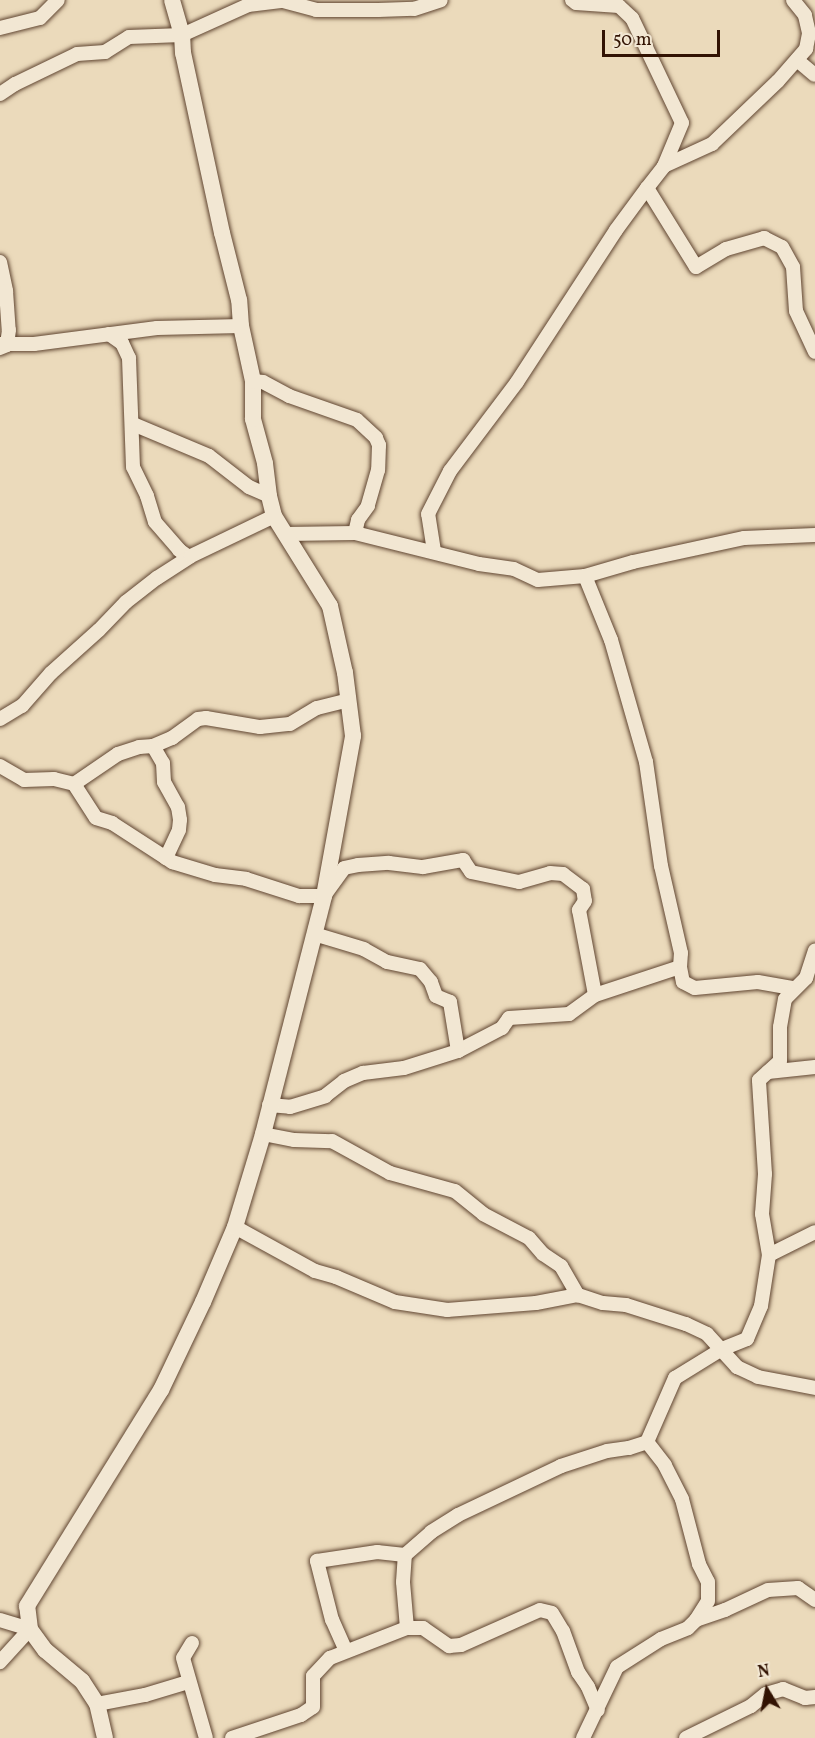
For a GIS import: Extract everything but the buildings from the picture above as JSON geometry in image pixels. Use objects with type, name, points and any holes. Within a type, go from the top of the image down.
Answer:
[{"type":"street","points":[[0,28],[40,18],[58,0]]},
{"type":"street","points":[[105,1738],[97,1704],[82,1681],[45,1650],[30,1629],[27,1606],[98,1488],[152,1406],[180,1353],[235,1227],[263,1134],[324,896],[353,736],[330,606],[274,516],[269,496],[264,463],[253,419],[253,381],[241,326],[239,300],[183,53],[182,35],[172,0]]},
{"type":"street","points":[[0,94],[15,84],[77,54],[105,52],[129,37],[182,35],[248,5],[283,1],[316,10],[396,10],[414,9],[441,0]]},
{"type":"street","points":[[434,551],[428,514],[450,471],[517,382],[616,230],[664,166],[682,123],[632,18],[619,6],[576,3],[572,0]]},
{"type":"street","points":[[664,166],[712,144],[807,49],[812,32],[805,15],[793,0]]},
{"type":"street","points":[[797,60],[815,75]]},
{"type":"street","points":[[647,188],[696,267],[726,249],[764,238],[782,247],[793,267],[796,311],[815,352]]},
{"type":"street","points":[[0,262],[6,291],[9,330],[2,346],[157,328],[241,326]]},
{"type":"street","points":[[109,334],[122,344],[129,358],[133,467],[147,496],[155,522],[189,557]]},
{"type":"street","points":[[253,381],[263,382],[289,396],[357,420],[376,438],[379,445],[378,470],[368,506],[358,520],[355,533]]},
{"type":"street","points":[[133,424],[209,456],[249,487],[269,496]]},
{"type":"street","points":[[0,720],[22,706],[51,673],[126,602],[189,557],[274,516]]},
{"type":"street","points":[[285,534],[355,533],[479,564],[514,569],[538,580],[585,576],[633,562],[744,538],[815,536]]},
{"type":"street","points":[[585,576],[611,640],[646,762],[661,866],[681,953],[683,982],[695,988],[758,982],[793,988]]},
{"type":"street","points":[[74,784],[118,754],[138,747],[153,746],[172,738],[198,719],[206,718],[261,727],[290,724],[317,708],[348,699]]},
{"type":"street","points":[[153,746],[163,764],[164,782],[178,807],[180,820],[179,830],[166,858]]},
{"type":"street","points":[[0,766],[24,780],[54,779],[74,784],[96,818],[112,822],[166,858],[215,875],[246,879],[299,896],[324,896]]},
{"type":"street","points":[[324,896],[344,868],[358,865],[389,863],[423,867],[463,860],[471,872],[519,882],[550,873],[563,874],[583,888],[585,901],[579,910],[581,928],[595,995]]},
{"type":"street","points":[[314,934],[364,949],[387,962],[420,969],[431,982],[436,996],[450,1002],[458,1051]]},
{"type":"street","points":[[407,1628],[403,1582],[405,1555],[431,1532],[458,1515],[561,1466],[607,1451],[630,1448],[646,1442],[675,1378],[722,1349],[747,1339],[761,1306],[769,1255],[762,1214],[765,1174],[759,1080],[780,1061],[780,1027],[785,999],[793,988],[806,978],[815,950]]},
{"type":"street","points":[[269,1105],[290,1107],[325,1096],[344,1081],[363,1073],[404,1068],[458,1051],[502,1028],[509,1018],[569,1014],[595,995],[681,967]]},
{"type":"street","points":[[768,1072],[815,1067]]},
{"type":"street","points":[[263,1134],[294,1140],[332,1141],[390,1173],[455,1191],[483,1214],[529,1238],[543,1254],[561,1266],[578,1295]]},
{"type":"street","points":[[235,1227],[315,1271],[336,1277],[395,1302],[447,1310],[536,1303],[578,1295],[603,1303],[626,1305],[686,1324],[707,1334],[737,1367],[758,1377],[815,1388]]},
{"type":"street","points":[[769,1255],[815,1232]]},
{"type":"street","points":[[583,1738],[617,1667],[661,1640],[688,1628],[708,1601],[708,1582],[699,1564],[682,1499],[665,1465],[646,1442]]},
{"type":"street","points":[[346,1651],[332,1620],[317,1561],[377,1552],[405,1555]]},
{"type":"street","points":[[696,1620],[725,1610],[768,1590],[798,1588],[815,1600]]},
{"type":"street","points":[[232,1738],[301,1715],[314,1707],[313,1677],[330,1658],[346,1651],[407,1628],[423,1629],[449,1646],[461,1646],[540,1610],[552,1613],[563,1631],[578,1672],[588,1687],[598,1710]]},
{"type":"street","points":[[0,1620],[30,1629]]},
{"type":"street","points":[[0,1662],[30,1629]]},
{"type":"street","points":[[192,1643],[183,1658],[188,1682],[206,1738]]},
{"type":"street","points":[[97,1704],[146,1695],[188,1682]]},
{"type":"street","points":[[686,1738],[743,1711],[766,1694],[783,1689],[805,1698],[815,1697]]}]
